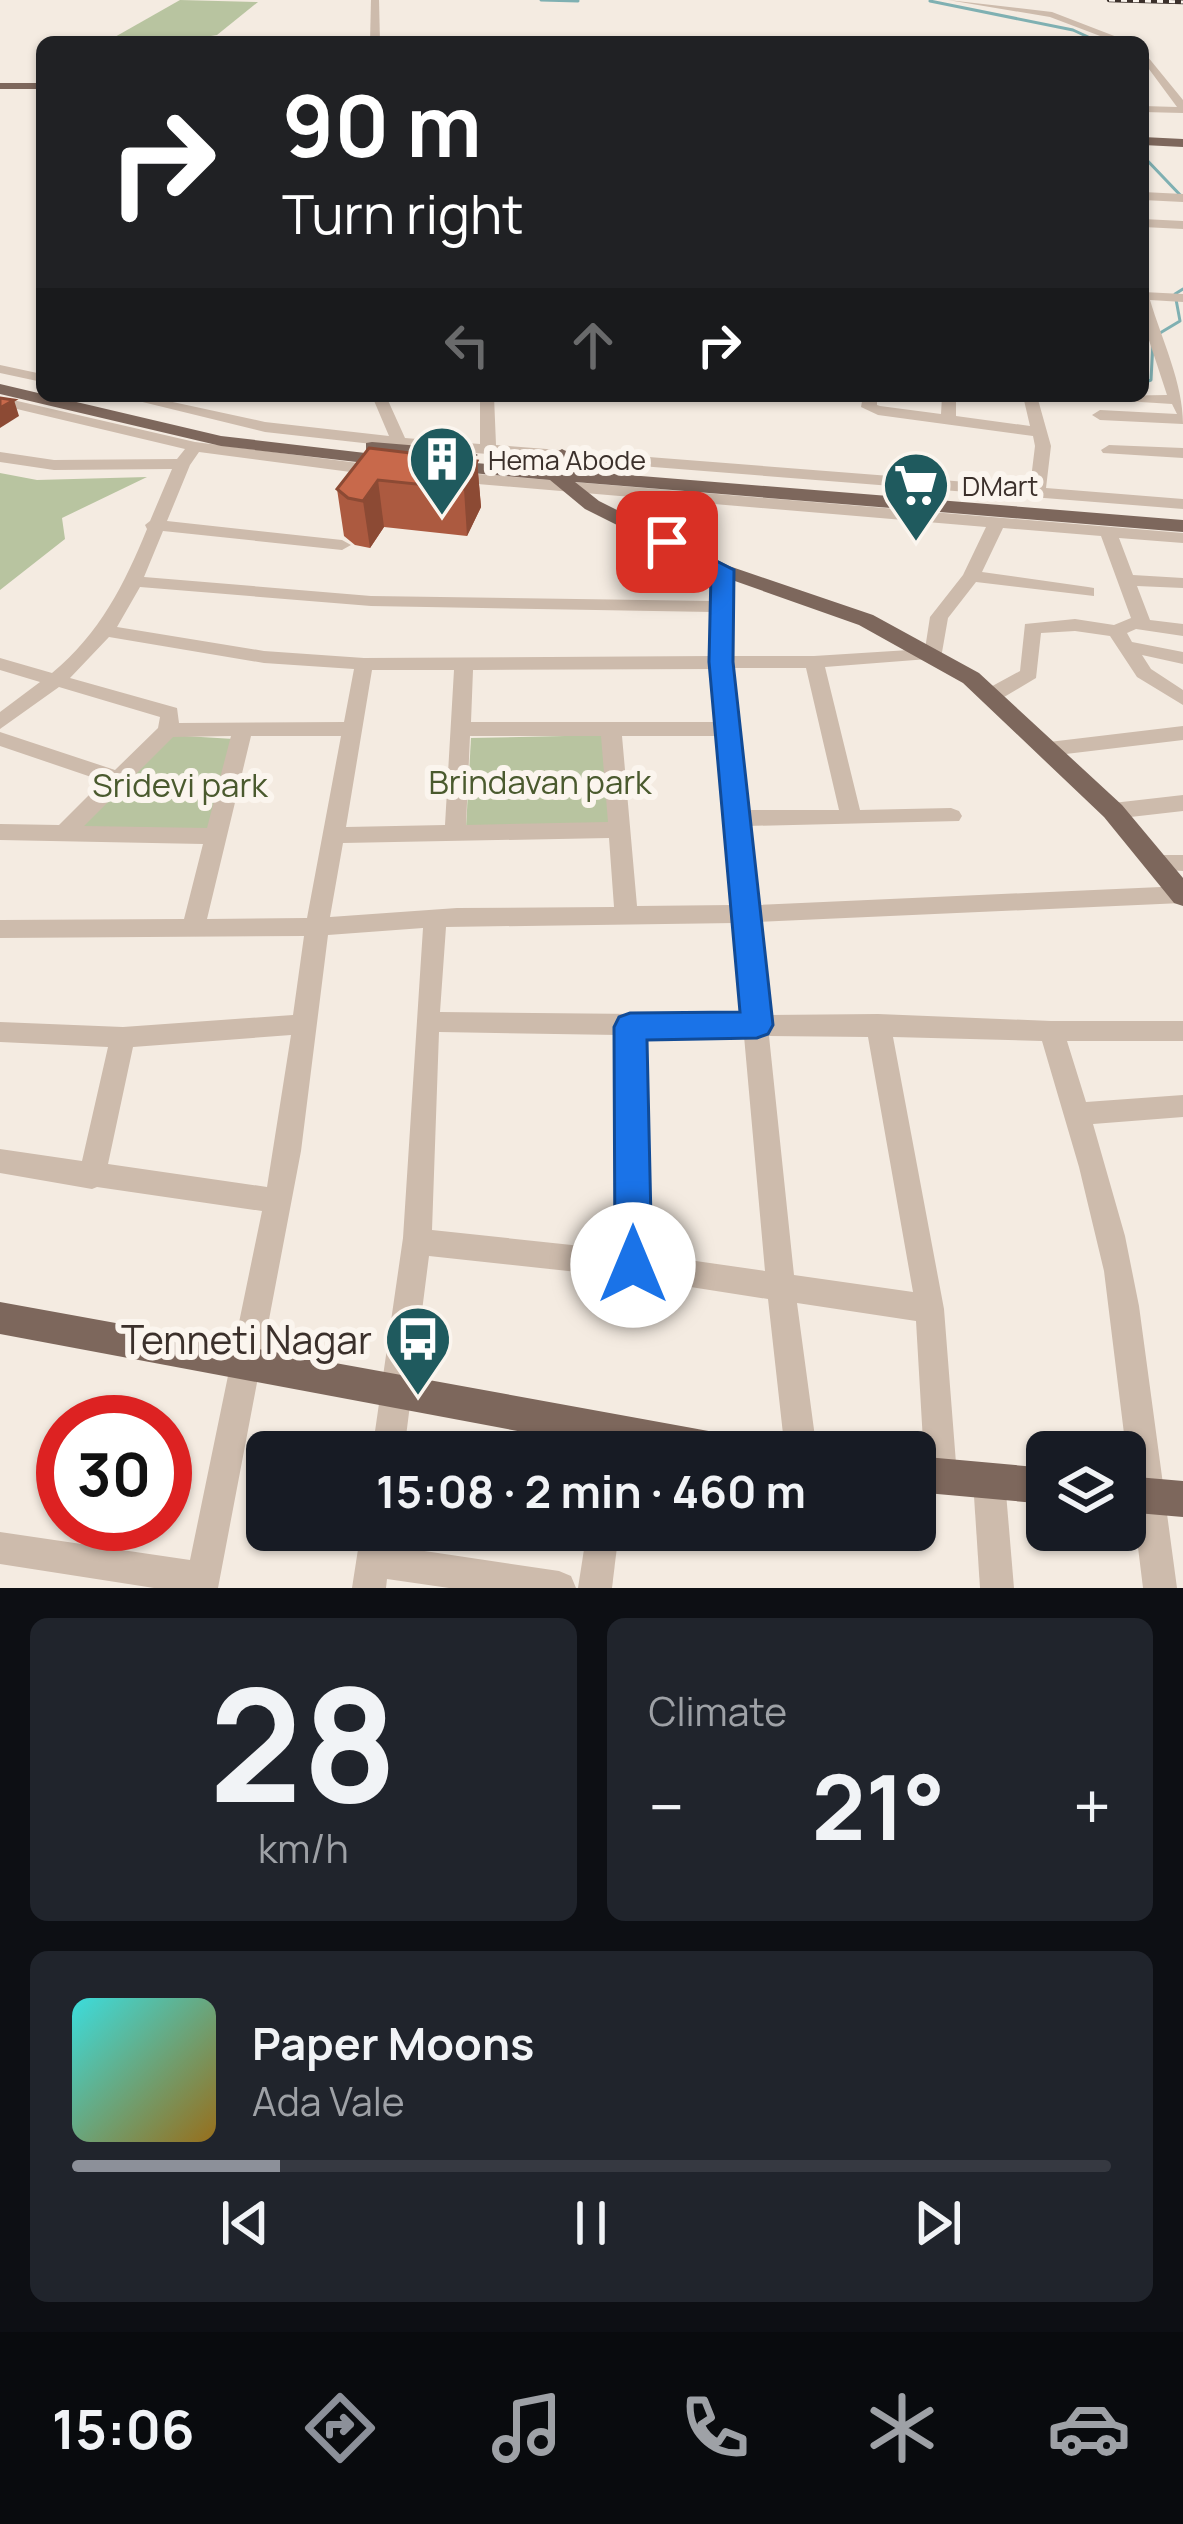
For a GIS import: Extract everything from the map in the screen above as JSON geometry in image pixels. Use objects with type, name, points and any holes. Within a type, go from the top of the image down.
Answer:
[{"type":"main road","points":[[0,82],[36,82]]},
{"type":"main road","points":[[1149,141],[1183,143]]},
{"type":"main road","points":[[0,373],[36,381]]},
{"type":"main road","points":[[0,389],[36,398]]},
{"type":"main road","points":[[53,402],[273,449],[1183,508]]},
{"type":"main road","points":[[109,402],[260,434],[560,469],[1183,526]]},
{"type":"main road","points":[[560,469],[592,505],[722,570],[866,620],[934,654],[992,695],[1049,749],[1113,812],[1182,895]]},
{"type":"main road","points":[[0,1318],[399,1392],[568,1431]]},
{"type":"main road","points":[[936,1476],[1026,1484]]},
{"type":"main road","points":[[1146,1496],[1183,1499]]},
{"type":"street","points":[[375,0],[376,36]]},
{"type":"street","points":[[952,0],[1052,15],[1108,36]]},
{"type":"street","points":[[1149,62],[1183,108]]},
{"type":"street","points":[[1149,109],[1183,108]]},
{"type":"street","points":[[1149,223],[1183,225]]},
{"type":"street","points":[[1149,318],[1181,407]]},
{"type":"street","points":[[0,400],[195,447],[400,472]]},
{"type":"street","points":[[152,402],[265,427],[488,448],[560,469],[996,524],[1183,538]]},
{"type":"street","points":[[382,402],[399,442]]},
{"type":"street","points":[[487,402],[488,448]]},
{"type":"street","points":[[871,402],[873,409],[1039,432]]},
{"type":"street","points":[[948,421],[949,402]]},
{"type":"street","points":[[1032,402],[1043,446],[1038,490]]},
{"type":"street","points":[[1148,402],[1181,407]]},
{"type":"street","points":[[1100,415],[1181,407]]},
{"type":"street","points":[[0,722],[58,677],[105,631],[133,581],[182,464],[195,447]]},
{"type":"street","points":[[1109,450],[1183,453]]},
{"type":"street","points":[[0,457],[54,465],[182,464]]},
{"type":"street","points":[[427,475],[560,469],[1038,490],[1183,508]]},
{"type":"street","points":[[105,631],[264,656],[364,664],[814,662],[934,654],[939,617],[970,576],[996,524]]},
{"type":"street","points":[[153,525],[342,545]]},
{"type":"street","points":[[1108,532],[1140,614],[1138,624],[1121,639]]},
{"type":"street","points":[[722,570],[721,662],[798,1431]]},
{"type":"street","points":[[970,576],[1088,592]]},
{"type":"street","points":[[1125,580],[1183,583]]},
{"type":"street","points":[[133,581],[371,601],[722,608]]},
{"type":"street","points":[[1138,624],[1183,630]]},
{"type":"street","points":[[992,695],[1029,674],[1032,628],[1075,625],[1183,658]]},
{"type":"street","points":[[1121,639],[1144,673],[1183,699]]},
{"type":"street","points":[[814,662],[851,818]]},
{"type":"street","points":[[455,833],[464,663]]},
{"type":"street","points":[[0,664],[170,713],[168,730],[65,832]]},
{"type":"street","points":[[0,1548],[202,1584],[278,1201],[317,927],[364,664]]},
{"type":"street","points":[[168,730],[353,729]]},
{"type":"street","points":[[611,729],[626,916]]},
{"type":"street","points":[[462,730],[728,729]]},
{"type":"street","points":[[193,928],[242,731]]},
{"type":"street","points":[[1049,749],[1183,733]]},
{"type":"street","points":[[0,739],[119,779]]},
{"type":"street","points":[[1113,812],[1183,803]]},
{"type":"street","points":[[737,818],[951,816]]},
{"type":"street","points":[[334,835],[620,830]]},
{"type":"street","points":[[0,832],[217,836]]},
{"type":"street","points":[[1158,863],[1183,862]]},
{"type":"street","points":[[0,929],[317,927],[435,918],[748,914],[1182,895]]},
{"type":"street","points":[[392,1431],[419,1242],[428,1136],[427,1022],[435,918]]},
{"type":"street","points":[[427,1022],[1183,1031]]},
{"type":"street","points":[[0,1032],[124,1037],[304,1024]]},
{"type":"street","points":[[878,1024],[930,1309],[929,1431]]},
{"type":"street","points":[[630,1027],[633,1265]]},
{"type":"street","points":[[1052,1031],[1124,1305],[1131,1431]]},
{"type":"street","points":[[92,1177],[124,1037]]},
{"type":"street","points":[[1076,1114],[1183,1106]]},
{"type":"street","points":[[0,1161],[278,1201]]},
{"type":"street","points":[[419,1242],[633,1265],[930,1309]]},
{"type":"street","points":[[989,1480],[997,1588]]},
{"type":"street","points":[[1146,1538],[1160,1588]]},
{"type":"street","points":[[595,1588],[600,1551]]},
{"type":"street","points":[[373,1559],[559,1588]]},
{"type":"green space","points":[[180,0],[258,2],[217,35],[117,36]]},
{"type":"green space","points":[[0,473],[37,480],[147,477],[62,518],[65,539],[0,590]]},
{"type":"green space","name":"Sridevi park","points":[[168,735],[234,739],[213,831],[79,829]]},
{"type":"green space","name":"Brindavan park","points":[[610,735],[615,825],[466,828],[471,738]]},
{"type":"building","points":[[369,448],[477,461],[464,489],[378,480],[363,501],[348,498],[337,489]]},
{"type":"waterway","points":[[541,0],[578,1]]},
{"type":"waterway","points":[[930,1],[1086,36]]},
{"type":"waterway","points":[[1149,162],[1183,198]]},
{"type":"waterway","points":[[1160,333],[1180,321],[1175,294],[1183,289]]},
{"type":"waterway","points":[[1149,381],[1153,342]]},
{"type":"railway","points":[[1109,0],[1183,2]]},
{"type":"place","name":"Hema Abode","points":[[442,518]]},
{"type":"place","name":"DMart","points":[[916,544]]},
{"type":"place","name":"Tenneti Nagar","points":[[418,1398]]},
{"type":"route","points":[[633,1265],[630,1027],[757,1025],[721,662],[722,570],[667,542]]}]
